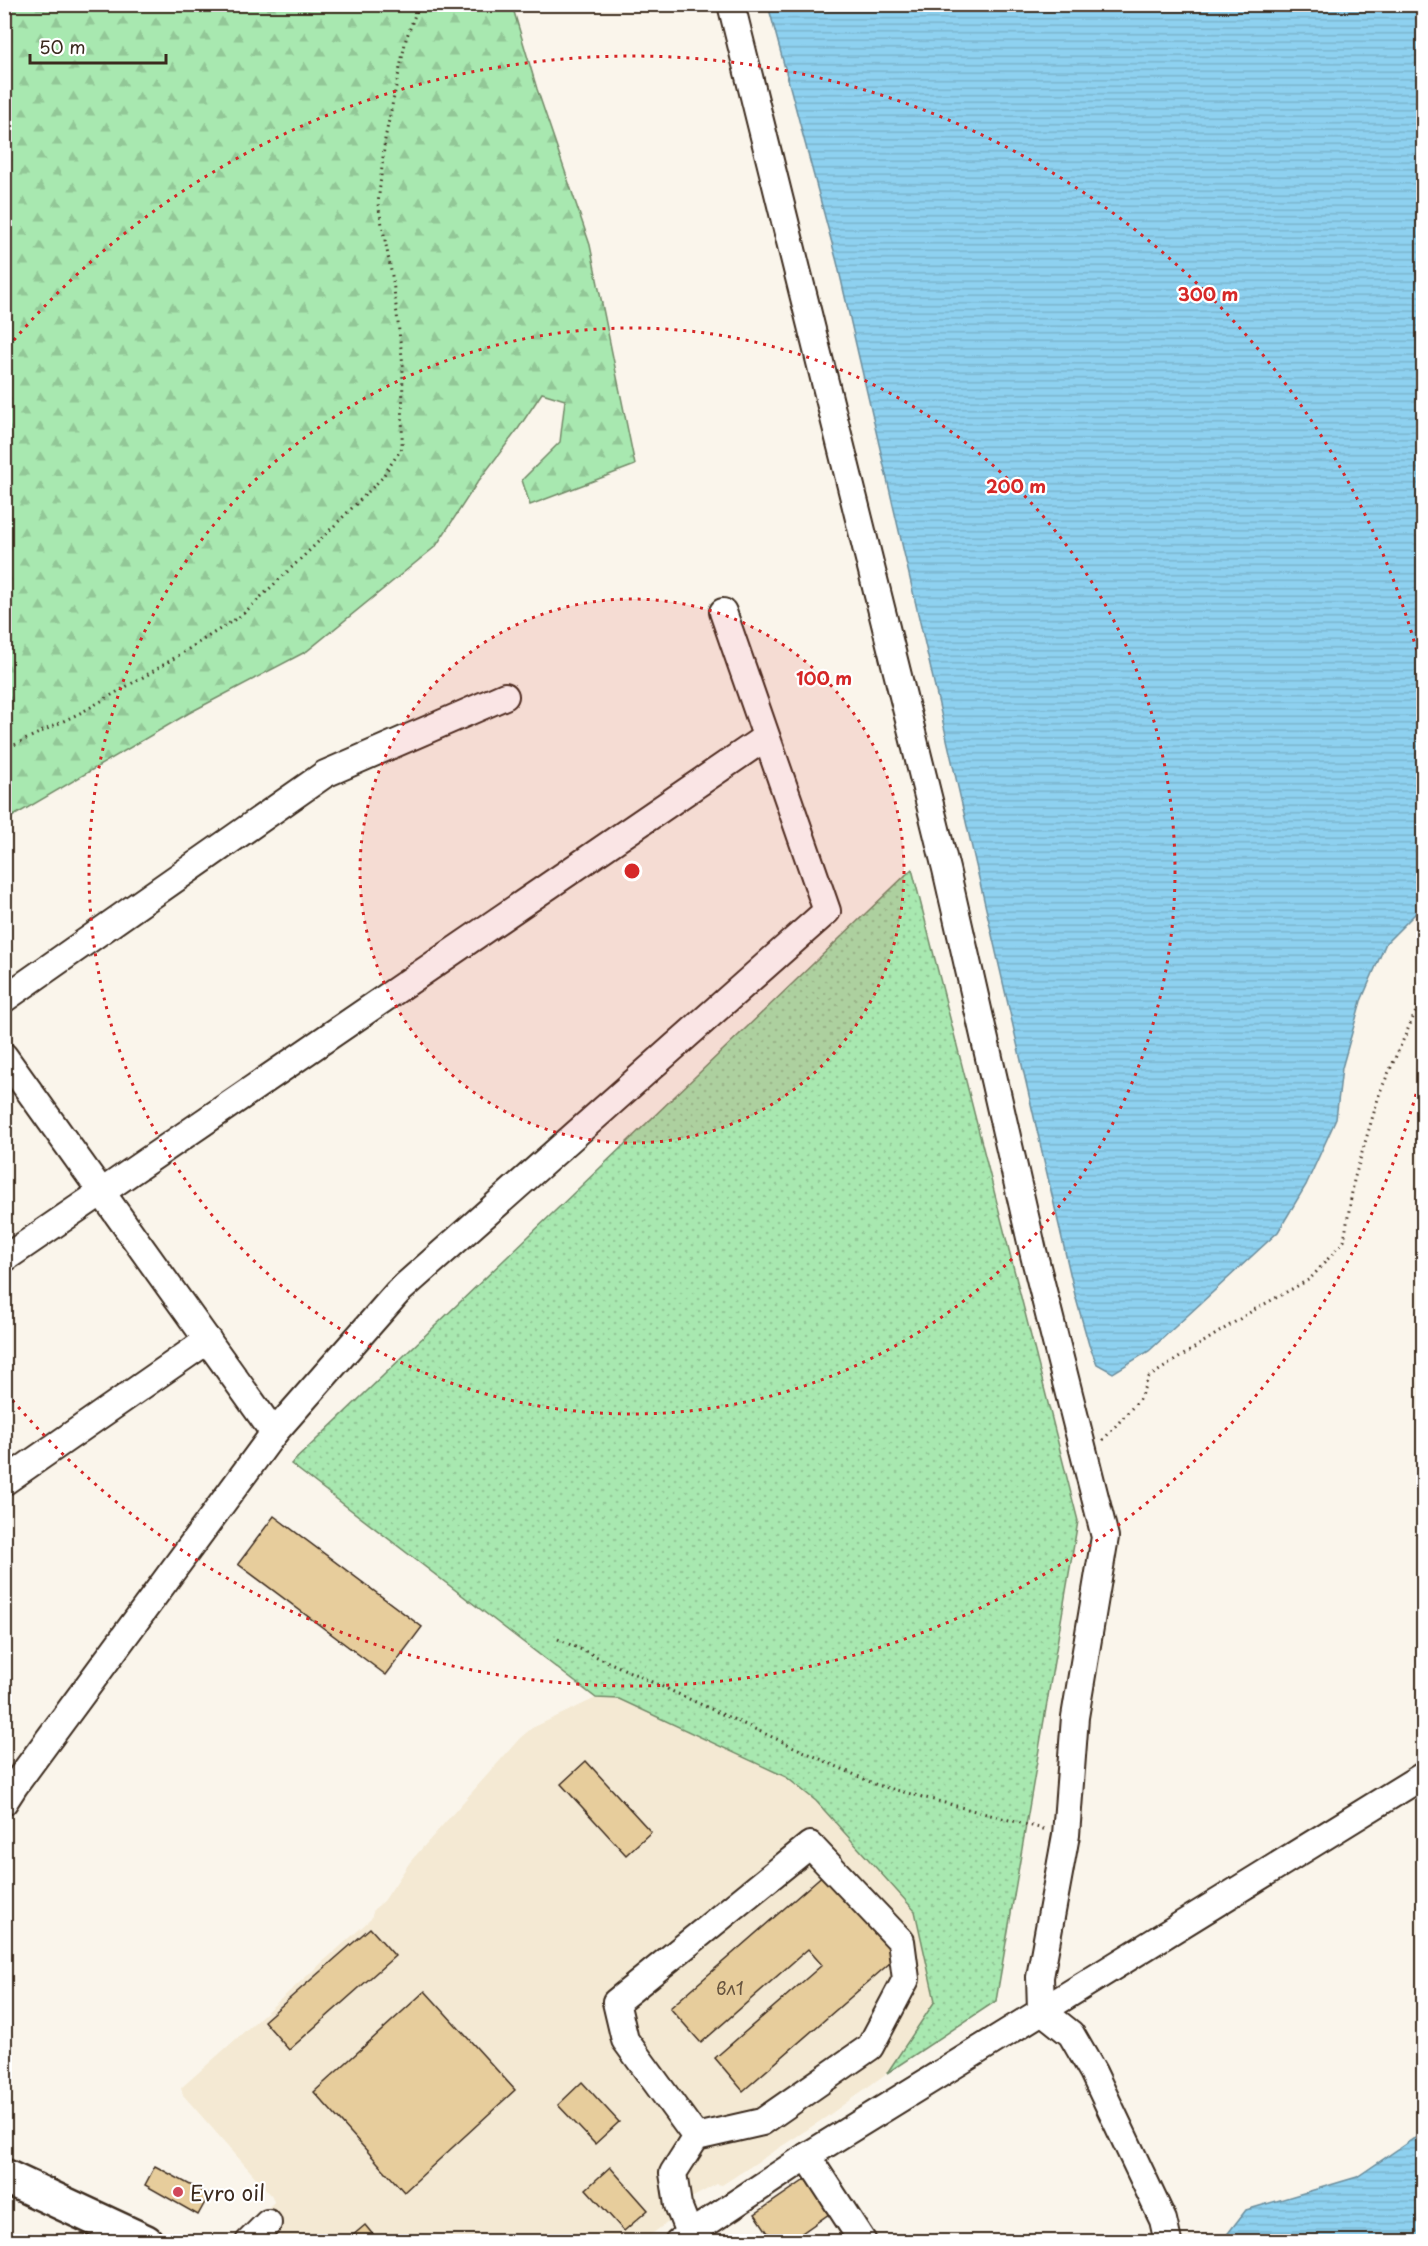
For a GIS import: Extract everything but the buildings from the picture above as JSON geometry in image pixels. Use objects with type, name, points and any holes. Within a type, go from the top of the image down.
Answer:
[{"type":"main road","points":[[4,2176],[123,2237]]},
{"type":"street","points":[[731,4],[946,869],[1033,1251],[1105,1537],[1076,1717],[1066,1835],[1040,1977],[1041,2010],[1071,2034],[1093,2072],[1163,2220],[1168,2241]]},
{"type":"street","points":[[8,1787],[274,1432],[398,1292],[827,911],[723,612]]},
{"type":"street","points":[[4,999],[325,774],[506,696]]},
{"type":"street","points":[[4,1259],[766,737]]},
{"type":"street","points":[[4,1056],[274,1432]]},
{"type":"street","points":[[4,1482],[208,1340]]},
{"type":"street","points":[[696,2137],[625,2040],[616,2002],[810,1845],[902,1941],[906,1979],[870,2047],[762,2122],[696,2137],[673,2173],[684,2237],[807,2156],[1424,1775]]},
{"type":"street","points":[[807,2156],[863,2241]]},
{"type":"street","points":[[249,2241],[268,2223]]},
{"type":"path","points":[[4,750],[84,711],[157,669],[242,615],[381,479],[402,448],[403,365],[393,281],[378,204],[387,128],[406,39],[419,4]]},
{"type":"path","points":[[1087,1460],[1120,1418],[1139,1400],[1149,1377],[1251,1311],[1310,1279],[1344,1241],[1354,1180],[1380,1092],[1424,993]]},
{"type":"path","points":[[558,1639],[877,1785],[1066,1835]]},
{"type":"shaded area","points":[[596,1698],[619,1699],[786,1777],[816,1801],[915,1911],[936,2001],[887,2073],[825,2118],[722,2185],[717,2184],[669,2210],[671,2220],[642,2241],[298,2242],[295,2238],[285,2241],[261,2215],[274,2202],[272,2196],[183,2095],[181,2088],[371,1919],[374,1909],[384,1901],[410,1862],[520,1738],[532,1728]]},
{"type":"green space","points":[[5,4],[512,5],[537,89],[590,245],[635,465],[530,505],[522,480],[560,442],[565,400],[542,393],[477,483],[436,546],[307,651],[189,713],[5,821]]},
{"type":"green space","points":[[912,869],[1078,1521],[996,2001],[887,2073],[935,2001],[915,1911],[816,1801],[786,1777],[619,1699],[596,1698],[291,1464]]},
{"type":"water","points":[[768,5],[1423,5],[1423,906],[1386,943],[1361,1001],[1342,1068],[1336,1119],[1306,1185],[1278,1232],[1149,1351],[1113,1373],[1097,1364],[1089,1345],[1075,1295],[837,262]]},
{"type":"water","points":[[1423,2135],[1423,2241],[1222,2241],[1246,2210],[1357,2177],[1413,2139]]},
{"type":"place","name":"Evro oil","points":[[178,2192]]}]
